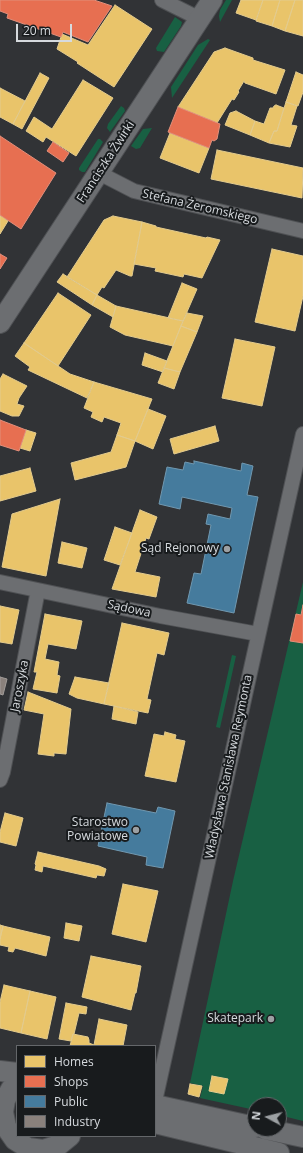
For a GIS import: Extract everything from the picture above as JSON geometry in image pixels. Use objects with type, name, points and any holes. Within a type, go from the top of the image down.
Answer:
[{"type":"street","points":[[162,0],[200,20]]},
{"type":"street","name":"Franciszka Żwirki","points":[[0,323],[212,0]]},
{"type":"street","name":"Stefana Żeromskiego","points":[[99,173],[134,191],[303,231]]},
{"type":"street","name":"Władysława Stanisława Reymonta","points":[[156,1096],[303,434]]},
{"type":"street","name":"Sądowa","points":[[0,582],[160,616],[258,634]]},
{"type":"street","name":"Jaroszyka","points":[[0,780],[3,772],[38,590]]},
{"type":"street","points":[[0,1071],[16,1073]]},
{"type":"street","points":[[16,1085],[11,1089],[2,1107],[6,1127],[15,1146],[42,1151],[59,1145],[69,1137]]},
{"type":"street","points":[[156,1104],[247,1125]]},
{"type":"street","points":[[156,1123],[279,1153]]},
{"type":"street","points":[[287,1134],[303,1138]]},
{"type":"green space","points":[[226,0],[232,0],[220,22],[220,10]]},
{"type":"green space","points":[[175,17],[182,22],[181,26],[164,52],[157,51],[156,48]]},
{"type":"green space","points":[[208,39],[210,40],[172,98],[171,87],[198,45]]},
{"type":"green space","points":[[121,106],[125,111],[110,132],[107,128],[108,124]]},
{"type":"green space","points":[[152,128],[140,148],[136,149],[131,146],[143,129]]},
{"type":"green space","points":[[98,139],[103,142],[85,172],[82,172],[79,168]]},
{"type":"green space","points":[[303,582],[303,1121],[287,1117],[287,1097],[247,1097],[247,1108],[200,1098],[203,1086],[190,1083],[233,881]]},
{"type":"green space","points":[[232,655],[236,656],[220,728],[216,727]]},
{"type":"building: Homes","points":[[241,0],[263,0],[256,20],[236,13]]},
{"type":"building: Homes","points":[[263,0],[280,0],[272,26],[256,21]]},
{"type":"building: Homes","points":[[280,0],[295,0],[285,31],[272,26]]},
{"type":"building: Homes","points":[[295,0],[303,0],[303,36],[285,31]]},
{"type":"building: Homes","points":[[115,5],[152,29],[114,87],[57,49],[62,34],[88,45]]},
{"type":"building: Homes","points":[[225,48],[253,58],[253,60],[285,70],[276,94],[245,83],[244,81],[234,100],[232,99],[217,123],[178,107],[214,52]]},
{"type":"building: Homes","points":[[296,72],[303,75],[303,92],[298,106],[286,102]]},
{"type":"building: Homes","points":[[40,73],[49,78],[22,129],[13,124]]},
{"type":"building: Homes","points":[[83,80],[113,98],[76,156],[46,137],[43,142],[26,131],[34,117],[52,129]]},
{"type":"building: Homes","points":[[0,88],[25,101],[13,124],[0,117]]},
{"type":"building: Homes","points":[[286,102],[297,106],[291,125],[297,126],[290,147],[269,143],[274,131],[277,131]]},
{"type":"building: Homes","points":[[276,105],[284,108],[277,131],[274,131],[269,143],[250,135],[255,121],[264,124],[270,108],[273,108]]},
{"type":"building: Homes","points":[[236,111],[255,121],[250,135],[225,125],[230,113]]},
{"type":"building: Homes","points":[[170,133],[209,148],[199,173],[160,158]]},
{"type":"building: Homes","points":[[217,150],[303,168],[302,198],[211,179]]},
{"type":"building: Homes","points":[[0,215],[8,221],[0,234]]},
{"type":"building: Homes","points":[[113,216],[142,222],[132,276],[116,270],[104,288],[102,287],[97,295],[67,277],[104,220]]},
{"type":"building: Homes","points":[[142,222],[156,227],[220,240],[202,278],[184,274],[183,277],[155,271],[156,268],[134,264]]},
{"type":"building: Homes","points":[[272,249],[303,256],[303,296],[295,331],[255,322]]},
{"type":"building: Homes","points":[[63,274],[97,295],[92,305],[57,282]]},
{"type":"building: Homes","points":[[182,283],[197,289],[183,321],[168,318]]},
{"type":"building: Homes","points":[[58,293],[91,315],[58,366],[24,343]]},
{"type":"building: Homes","points":[[97,295],[116,306],[113,317],[92,305]]},
{"type":"building: Homes","points":[[116,306],[183,321],[173,346],[125,335],[110,327]]},
{"type":"building: Homes","points":[[187,313],[203,316],[197,332],[181,326]]},
{"type":"building: Homes","points":[[181,326],[197,332],[180,372],[164,368]]},
{"type":"building: Homes","points":[[235,339],[275,347],[262,406],[222,398]]},
{"type":"building: Homes","points":[[24,343],[70,374],[94,382],[87,398],[28,370],[30,367],[15,356]]},
{"type":"building: Homes","points":[[145,353],[167,361],[163,372],[142,365]]},
{"type":"building: Homes","points":[[164,368],[180,372],[174,389],[158,383]]},
{"type":"building: Homes","points":[[3,374],[27,386],[17,404],[24,406],[19,416],[12,416],[0,411],[0,379]]},
{"type":"building: Homes","points":[[94,382],[152,399],[135,441],[117,435],[121,423],[104,417],[102,422],[91,417],[93,412],[84,408]]},
{"type":"building: Homes","points":[[148,409],[166,416],[153,449],[135,441]]},
{"type":"building: Homes","points":[[215,426],[219,441],[174,454],[170,439]]},
{"type":"building: Homes","points":[[26,430],[36,433],[30,451],[20,448]]},
{"type":"building: Homes","points":[[117,435],[135,441],[126,467],[75,480],[71,463],[111,452]]},
{"type":"building: Homes","points":[[30,468],[36,491],[0,501],[0,476]]},
{"type":"building: Homes","points":[[60,499],[46,576],[2,567],[12,514]]},
{"type":"building: Homes","points":[[140,510],[157,517],[149,539],[146,538],[135,572],[160,577],[156,597],[112,589]]},
{"type":"building: Homes","points":[[115,527],[132,533],[120,565],[104,560]]},
{"type":"building: Homes","points":[[62,542],[87,548],[82,568],[58,563]]},
{"type":"building: Homes","points":[[0,606],[19,610],[12,644],[0,642]]},
{"type":"building: Homes","points":[[45,614],[82,621],[76,649],[48,644],[45,659],[59,662],[57,675],[60,676],[57,693],[33,689],[37,672],[34,672]]},
{"type":"building: Homes","points":[[122,623],[169,633],[164,655],[157,653],[147,699],[151,700],[148,713],[104,704]]},
{"type":"building: Homes","points":[[75,677],[109,683],[104,704],[77,698],[69,694]]},
{"type":"building: Homes","points":[[28,692],[71,709],[66,754],[54,753],[54,756],[38,754],[44,714],[24,710]]},
{"type":"building: Homes","points":[[114,706],[138,712],[136,724],[112,719]]},
{"type":"building: Homes","points":[[165,732],[176,735],[175,739],[185,741],[176,782],[145,776],[154,734],[164,736]]},
{"type":"building: Homes","points":[[5,813],[23,818],[16,846],[0,842],[0,832]]},
{"type":"building: Homes","points":[[38,852],[99,866],[106,869],[104,876],[97,875],[96,878],[43,866],[42,872],[35,870]]},
{"type":"building: Homes","points":[[123,884],[158,891],[146,942],[112,934]]},
{"type":"building: Homes","points":[[66,923],[82,926],[79,941],[64,938]]},
{"type":"building: Homes","points":[[0,925],[3,926],[0,939]]},
{"type":"building: Homes","points":[[3,926],[50,937],[46,956],[15,948],[13,952],[8,951],[9,947],[0,945]]},
{"type":"building: Homes","points":[[91,956],[141,966],[131,1010],[82,997]]},
{"type":"building: Homes","points":[[4,985],[30,991],[21,1033],[0,1028],[0,1002]]},
{"type":"building: Homes","points":[[30,991],[56,997],[47,1039],[21,1033]]},
{"type":"building: Homes","points":[[66,1003],[87,1007],[86,1014],[79,1013],[71,1041],[59,1039]]},
{"type":"building: Homes","points":[[99,1019],[127,1025],[123,1045],[94,1045]]},
{"type":"building: Homes","points":[[73,1034],[88,1037],[89,1043],[94,1045],[70,1045]]},
{"type":"building: Homes","points":[[212,1076],[228,1079],[224,1094],[209,1091]]},
{"type":"building: Homes","points":[[190,1084],[202,1086],[199,1097],[188,1094]]},
{"type":"building: Shops","points":[[0,0],[94,0],[112,6],[88,42],[63,32],[61,37],[7,18],[8,14],[0,11]]},
{"type":"building: Shops","points":[[178,107],[220,124],[217,139],[214,141],[212,140],[209,148],[168,132]]},
{"type":"building: Shops","points":[[0,136],[56,173],[21,229],[0,215]]},
{"type":"building: Shops","points":[[53,142],[69,153],[63,162],[47,151]]},
{"type":"building: Shops","points":[[0,254],[7,258],[0,269]]},
{"type":"building: Shops","points":[[0,420],[26,430],[19,451],[0,445]]},
{"type":"building: Shops","points":[[303,605],[303,643],[290,641],[296,614],[301,615]]},
{"type":"building: Public","name":"Sąd Rejonowy","points":[[194,461],[241,471],[242,463],[253,466],[247,495],[258,497],[234,613],[187,603],[194,573],[201,574],[211,525],[206,524],[208,514],[230,519],[232,508],[182,497],[180,509],[159,504],[167,467],[183,470],[185,462],[194,464]]},
{"type":"building: Public","name":"Starostwo Powiatowe","points":[[107,803],[156,813],[158,807],[175,811],[163,868],[146,865],[147,857],[98,846]]},
{"type":"building: Industry","points":[[0,677],[7,679],[3,695],[0,694]]},
{"type":"place","name":"Sąd Rejonowy","points":[[227,549]]},
{"type":"place","name":"Starostwo Powiatowe","points":[[136,830]]},
{"type":"place","name":"Skatepark","points":[[271,1019]]}]
